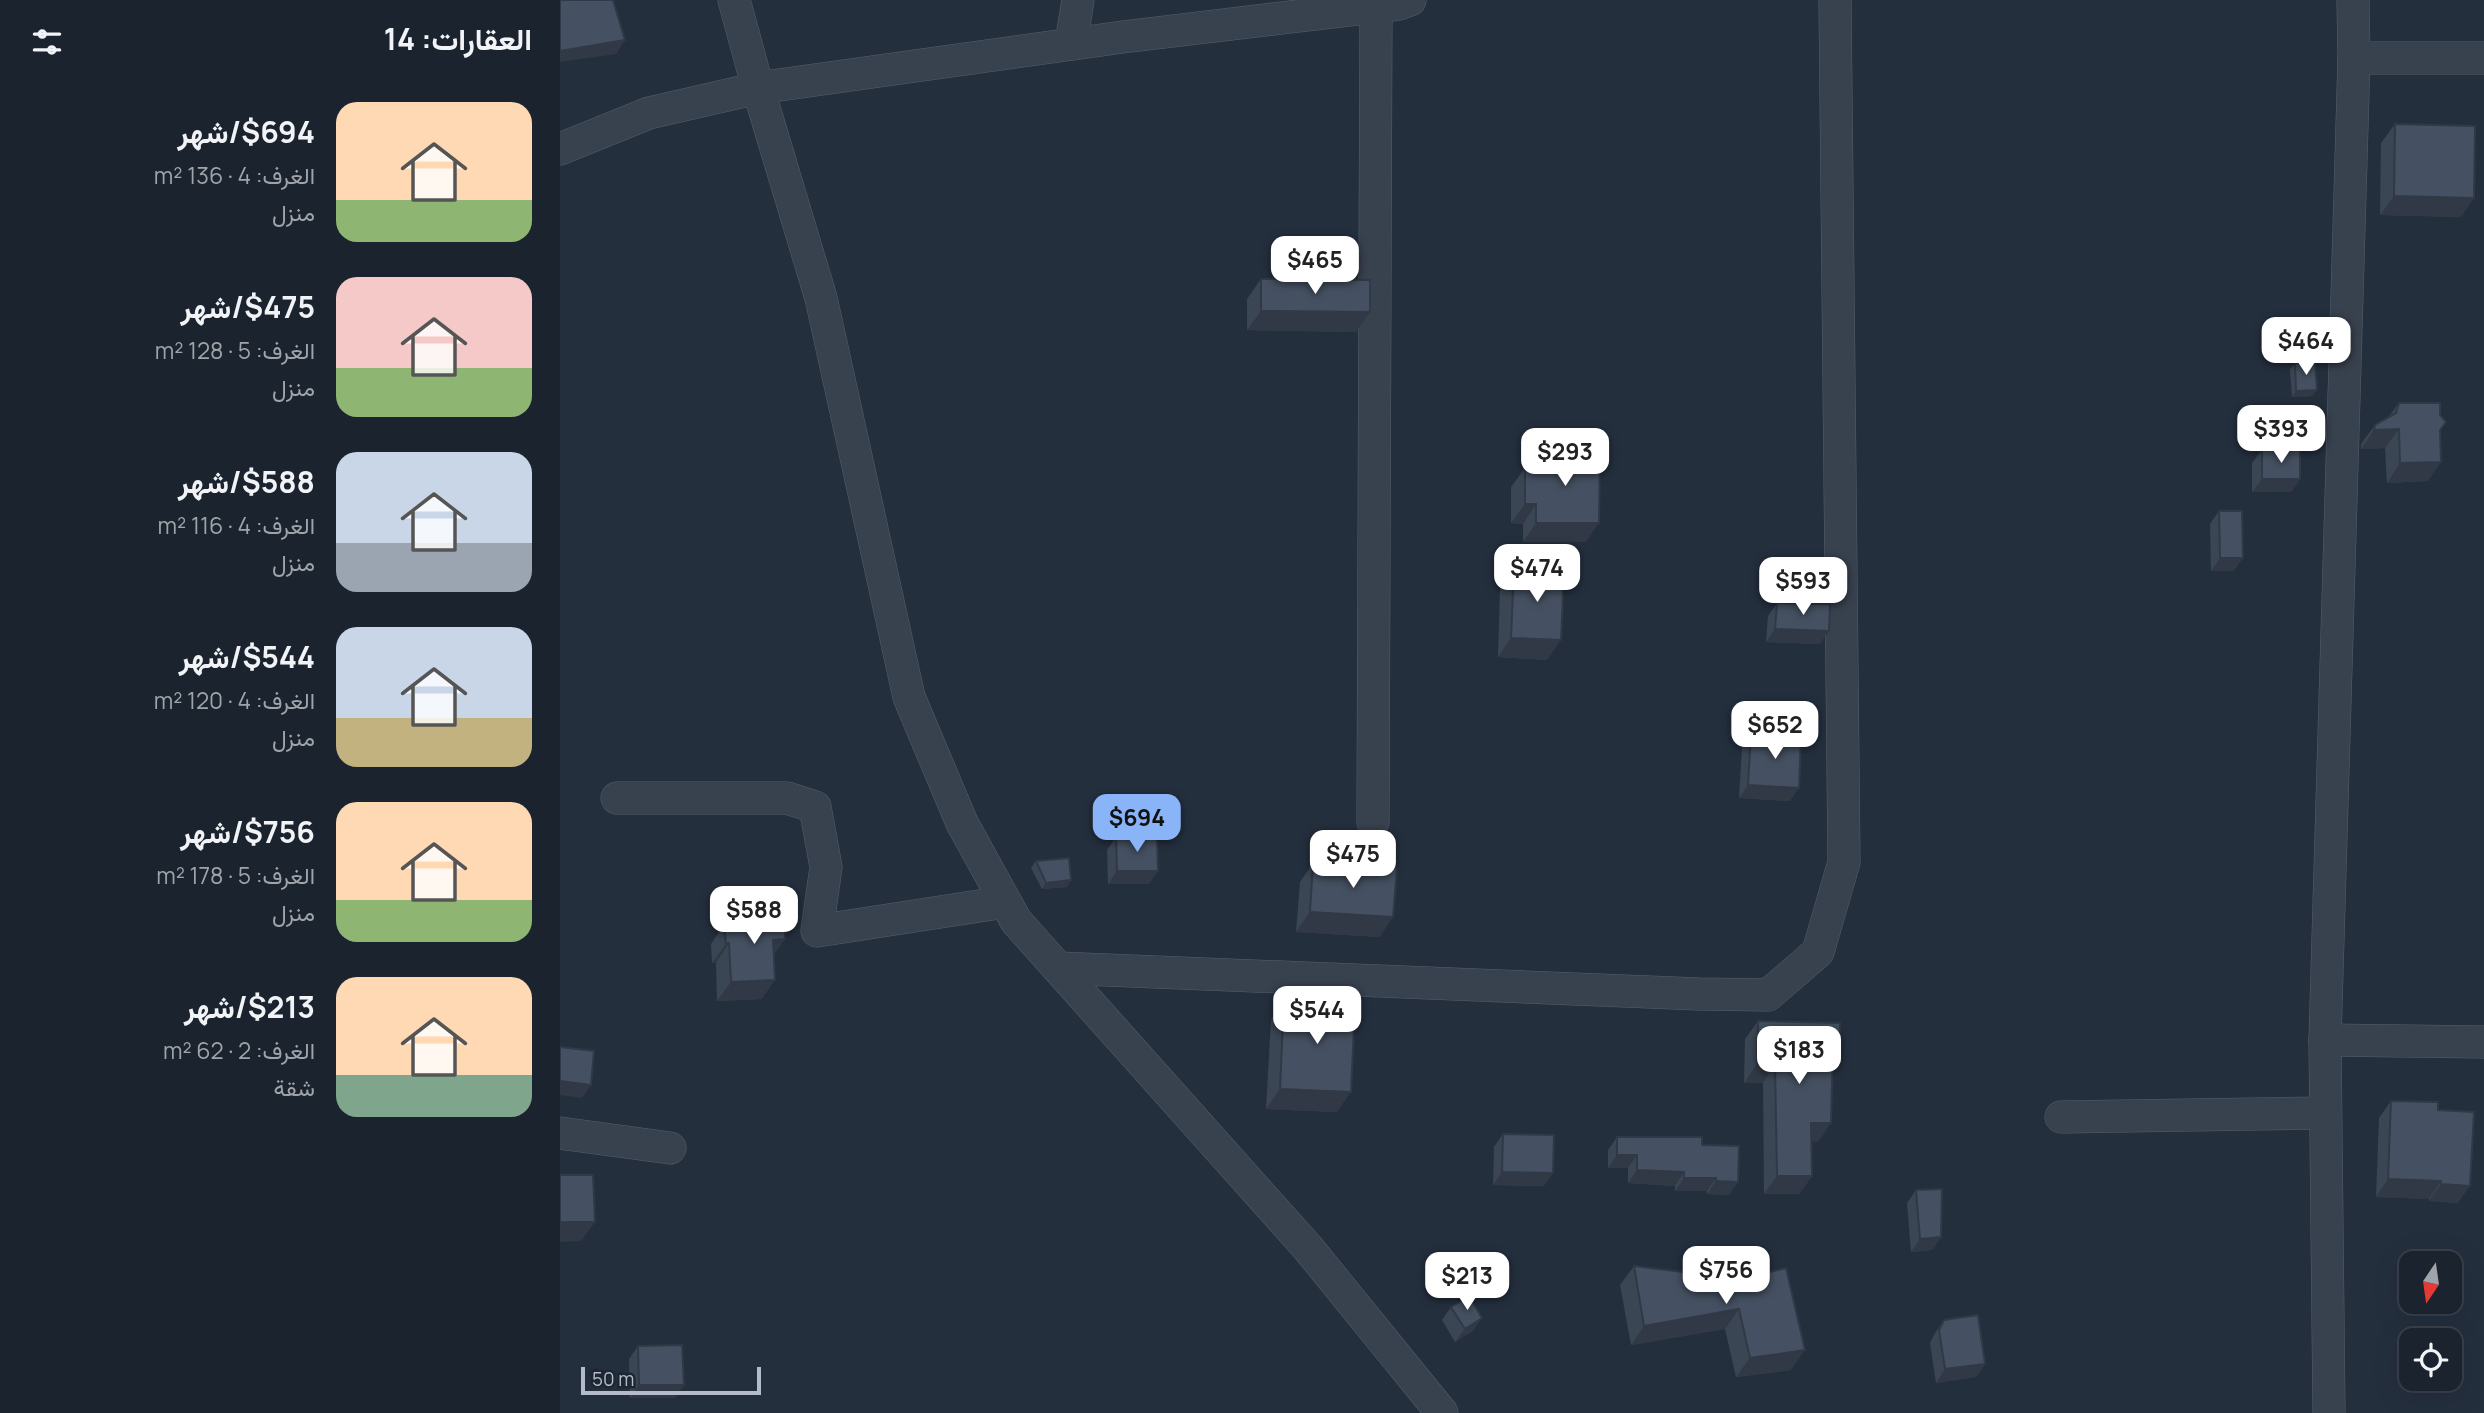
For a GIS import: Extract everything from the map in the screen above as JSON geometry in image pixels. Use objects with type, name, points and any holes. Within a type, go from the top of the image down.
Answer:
[{"type":"street","points":[[734,0],[821,298],[909,697],[962,823],[1016,921],[1308,1248],[1442,1413]]},
{"type":"street","points":[[1071,44],[1078,0]]},
{"type":"street","points":[[560,149],[649,113],[758,88],[1410,0]]},
{"type":"street","points":[[1058,968],[1768,995],[1818,952],[1844,862],[1835,0]]},
{"type":"street","points":[[2329,1413],[2325,1040],[2354,58],[2353,0]]},
{"type":"street","points":[[1373,822],[1376,6]]},
{"type":"street","points":[[2354,58],[2484,58]]},
{"type":"street","points":[[617,798],[787,797],[815,807],[827,867],[817,930],[1005,902]]},
{"type":"street","points":[[2325,1040],[2484,1042]]},
{"type":"street","points":[[2061,1117],[2325,1113]]},
{"type":"street","points":[[560,1133],[670,1148]]},
{"type":"building","points":[[560,0],[613,0],[625,40],[560,51]]},
{"type":"building","points":[[2395,124],[2475,126],[2474,198],[2394,196]]},
{"type":"building","points":[[1261,279],[1370,280],[1370,312],[1261,311]]},
{"type":"building","points":[[2315,362],[2317,390],[2296,391],[2295,363]]},
{"type":"building","points":[[2399,403],[2440,403],[2440,415],[2446,422],[2440,430],[2441,462],[2400,463],[2399,429],[2374,430],[2375,425],[2396,413]]},
{"type":"building","points":[[2262,450],[2300,450],[2300,479],[2262,479]]},
{"type":"building","points":[[1539,453],[1600,454],[1599,523],[1536,523],[1536,504],[1525,504],[1525,468],[1539,468]]},
{"type":"building","points":[[2219,511],[2242,511],[2243,558],[2220,558]]},
{"type":"building","points":[[1514,568],[1564,570],[1561,640],[1511,638]]},
{"type":"building","points":[[1777,603],[1830,604],[1829,631],[1775,629]]},
{"type":"building","points":[[1751,734],[1801,737],[1799,788],[1748,785]]},
{"type":"building","points":[[1157,836],[1158,871],[1117,871],[1116,837]]},
{"type":"building","points":[[1069,858],[1071,880],[1046,883],[1036,861]]},
{"type":"building","points":[[1313,863],[1397,868],[1393,917],[1310,912]]},
{"type":"building","points":[[784,912],[785,939],[773,940],[775,980],[731,982],[729,943],[726,944],[724,924],[737,924],[737,915]]},
{"type":"building","points":[[1284,1000],[1355,1004],[1351,1092],[1280,1089]]},
{"type":"building","points":[[1758,1021],[1840,1023],[1840,1045],[1833,1045],[1831,1123],[1811,1123],[1812,1176],[1777,1176],[1775,1064],[1757,1064]]},
{"type":"building","points":[[560,1047],[594,1051],[591,1085],[560,1081]]},
{"type":"building","points":[[2391,1101],[2438,1102],[2438,1110],[2474,1112],[2470,1186],[2441,1184],[2441,1181],[2388,1179]]},
{"type":"building","points":[[1503,1134],[1554,1135],[1553,1173],[1502,1172]]},
{"type":"building","points":[[1617,1137],[1702,1137],[1702,1145],[1739,1146],[1738,1182],[1716,1181],[1716,1178],[1684,1178],[1684,1172],[1637,1170],[1637,1155],[1617,1155]]},
{"type":"building","points":[[560,1175],[593,1175],[595,1222],[560,1222]]},
{"type":"building","points":[[1942,1189],[1941,1237],[1920,1239],[1916,1190]]},
{"type":"building","points":[[1634,1266],[1699,1274],[1701,1289],[1786,1268],[1805,1350],[1750,1358],[1739,1309],[1644,1326]]},
{"type":"building","points":[[1469,1296],[1482,1318],[1465,1329],[1451,1307]]},
{"type":"building","points":[[1978,1315],[1985,1364],[1945,1369],[1939,1330],[1944,1320]]},
{"type":"building","points":[[682,1345],[684,1385],[639,1385],[638,1346]]}]
